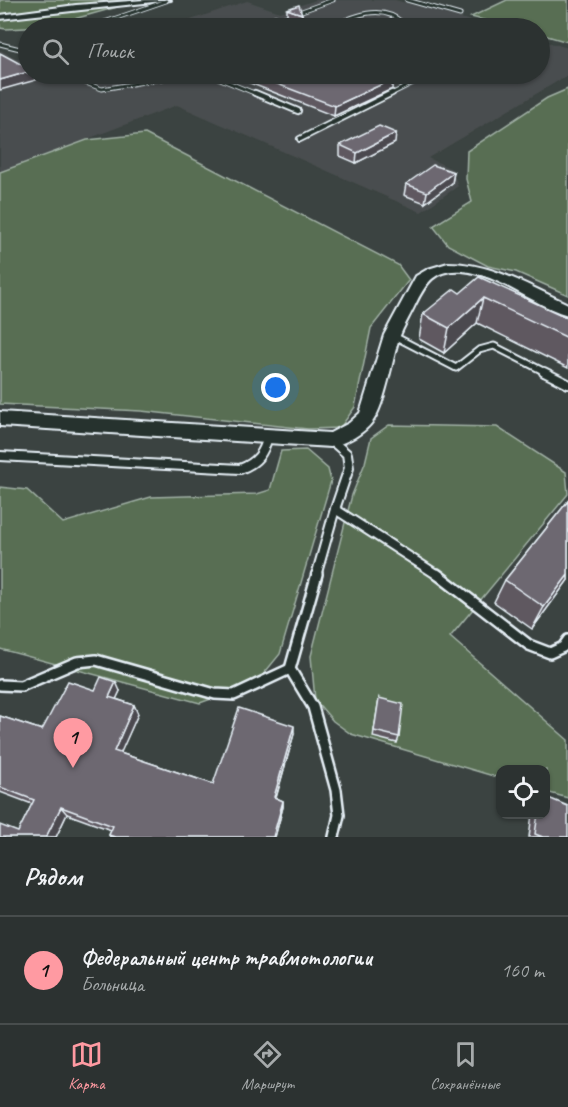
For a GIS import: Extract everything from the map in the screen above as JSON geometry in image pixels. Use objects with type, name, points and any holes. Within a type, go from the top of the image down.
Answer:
[{"type":"street","points":[[0,17],[88,6],[167,0]]},
{"type":"street","points":[[0,419],[330,440],[361,425],[368,415],[392,335],[420,279],[448,267],[464,267],[487,272],[568,310]]},
{"type":"lane","points":[[116,18],[167,0]]},
{"type":"lane","points":[[281,18],[333,0]]},
{"type":"lane","points":[[407,0],[460,15]]},
{"type":"lane","points":[[352,18],[372,10],[392,12],[400,18]]},
{"type":"lane","points":[[0,44],[18,48]]},
{"type":"lane","points":[[86,84],[102,89],[132,84]]},
{"type":"lane","points":[[232,84],[298,111]]},
{"type":"lane","points":[[300,139],[411,84]]},
{"type":"lane","points":[[392,335],[456,368],[488,345],[568,384]]},
{"type":"lane","points":[[0,456],[240,469],[251,466],[264,454],[268,436]]},
{"type":"lane","points":[[330,440],[347,454],[349,468],[335,509],[290,669],[313,706],[336,790],[339,815],[334,837]]},
{"type":"lane","points":[[335,509],[453,585],[530,645],[550,653],[562,647],[568,640]]},
{"type":"lane","points":[[0,685],[15,687],[32,684],[78,661],[96,660],[215,694],[234,695],[290,669]]},
{"type":"shaded area","points":[[316,0],[395,0],[461,18],[197,18],[247,1],[280,12]]},
{"type":"shaded area","points":[[550,43],[568,48],[568,75],[428,158],[452,169],[458,186],[421,212],[177,105],[0,172],[0,50],[18,59],[18,84],[550,84]]},
{"type":"green space","points":[[0,0],[162,0],[121,6],[78,18],[18,18],[18,28],[0,28]]},
{"type":"green space","points":[[507,0],[568,0],[568,42],[550,37],[550,18],[471,17]]},
{"type":"green space","points":[[568,89],[568,295],[516,272],[488,266],[448,245],[433,226],[472,202],[466,179],[467,151],[547,98]]},
{"type":"green space","points":[[145,134],[398,265],[409,280],[371,328],[355,407],[340,428],[308,429],[141,411],[0,404],[0,172],[87,140]]},
{"type":"green space","points":[[389,425],[497,427],[566,472],[568,494],[450,637],[568,740],[568,798],[550,793],[550,765],[496,765],[496,777],[351,734],[333,721],[315,700],[311,656],[352,495],[365,463],[371,438]]},
{"type":"green space","points":[[306,450],[328,469],[331,481],[280,654],[257,682],[200,703],[0,649],[0,487],[27,490],[63,523],[151,497],[257,494],[270,490],[281,451]]},
{"type":"building","points":[[299,5],[302,14],[287,9]]},
{"type":"building","points":[[275,15],[284,18],[266,18]]},
{"type":"building","points":[[0,53],[18,63],[18,75],[0,80]]},
{"type":"building","points":[[277,84],[382,84],[335,106]]},
{"type":"building","points":[[379,126],[396,133],[357,153],[340,145]]},
{"type":"building","points":[[433,165],[454,172],[427,192],[406,184]]},
{"type":"building","points":[[479,277],[568,318],[568,338],[483,298],[449,328],[423,314],[454,289],[460,293]]},
{"type":"building","points":[[568,501],[568,575],[544,607],[505,580]]},
{"type":"building","points":[[101,677],[116,682],[109,697],[134,705],[114,751],[213,784],[239,708],[294,726],[274,797],[283,801],[273,837],[115,837],[109,835],[113,826],[61,807],[46,837],[0,837],[0,825],[18,832],[34,800],[0,787],[0,716],[42,730],[68,681],[95,690]]},
{"type":"building","points":[[379,698],[403,704],[399,737],[374,731]]},
{"type":"building","points":[[550,799],[568,806],[568,837],[543,837],[535,834],[537,819],[550,819]]},
{"type":"place","name":"Федеральный центр травмотологии","points":[[73,768]]}]
